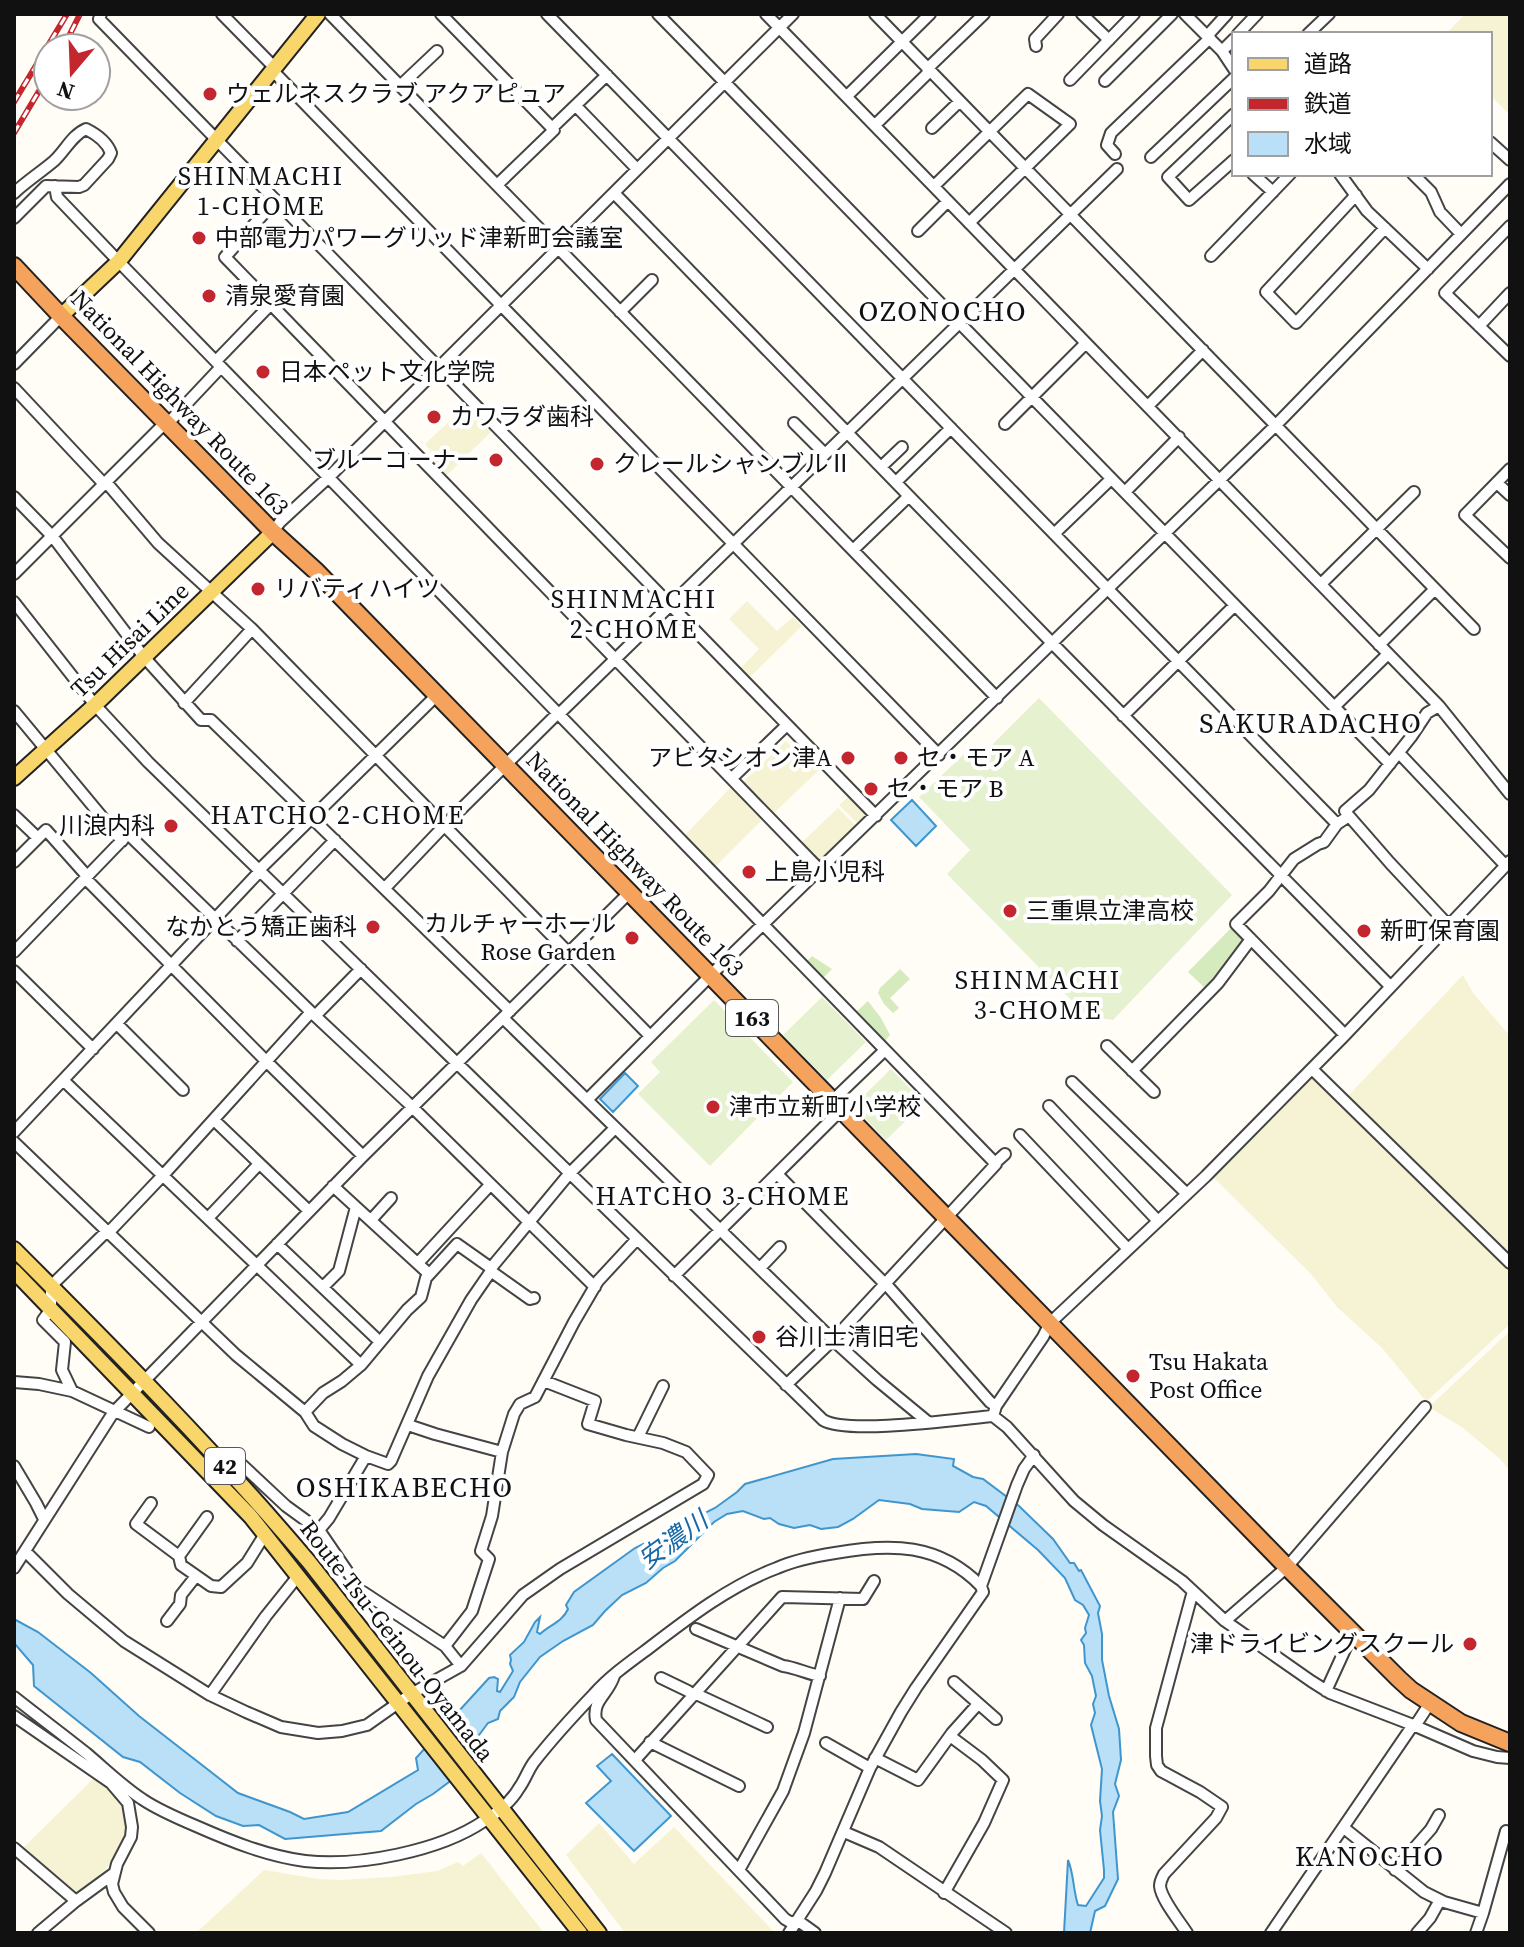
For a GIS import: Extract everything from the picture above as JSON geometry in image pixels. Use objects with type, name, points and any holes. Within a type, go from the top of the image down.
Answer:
[{"type":"highway","name":"National Highway Route 163","points":[[14,266],[1399,1679],[1430,1703],[1474,1729],[1510,1743]]},
{"type":"main road","points":[[61,316],[119,261],[318,14]]},
{"type":"main road","name":"Tsu Hisai Line","points":[[14,778],[95,705],[273,532]]},
{"type":"main road","name":"Route Tsu-Geinou-Oyamada","points":[[14,1249],[230,1470],[309,1562],[414,1698],[580,1933]]},
{"type":"main road","name":"Route Tsu-Geinou-Oyamada","points":[[14,1271],[251,1517],[400,1706],[599,1933]]},
{"type":"street","points":[[101,14],[99,19],[876,816]]},
{"type":"street","points":[[222,14],[939,755]]},
{"type":"street","points":[[330,14],[997,698]]},
{"type":"street","points":[[441,14],[552,128]]},
{"type":"street","points":[[547,14],[1337,824]]},
{"type":"street","points":[[658,14],[1390,764]]},
{"type":"street","points":[[766,14],[1439,706],[1510,794]]},
{"type":"street","points":[[273,532],[793,14]]},
{"type":"street","points":[[875,14],[1474,629]]},
{"type":"street","points":[[847,96],[930,14]]},
{"type":"street","points":[[875,125],[984,14]]},
{"type":"street","points":[[1036,46],[1035,39],[1058,14]]},
{"type":"street","points":[[1082,14],[1109,40]]},
{"type":"street","points":[[1070,80],[1134,14]]},
{"type":"street","points":[[1105,81],[1172,14]]},
{"type":"street","points":[[1185,14],[1222,51],[1232,66]]},
{"type":"street","points":[[1115,154],[1107,145],[1111,133],[1208,37],[1227,14]]},
{"type":"street","points":[[1240,32],[1257,14]]},
{"type":"street","points":[[1310,32],[1329,14]]},
{"type":"street","points":[[1222,51],[1232,41]]},
{"type":"street","points":[[400,86],[437,51]]},
{"type":"street","points":[[497,185],[607,75]]},
{"type":"street","points":[[1151,157],[1232,80]]},
{"type":"street","points":[[934,186],[1028,94],[1070,124],[969,223]]},
{"type":"street","points":[[932,128],[959,102]]},
{"type":"street","points":[[576,106],[637,169]]},
{"type":"street","points":[[1232,116],[1168,177],[1189,200],[1232,162]]},
{"type":"street","points":[[14,193],[54,160],[79,132],[86,129],[93,132],[108,146],[111,153],[108,159],[84,185],[46,186],[14,218]]},
{"type":"street","points":[[1492,144],[1510,160]]},
{"type":"street","points":[[385,888],[555,716],[1117,169]]},
{"type":"street","points":[[1255,176],[1273,192]]},
{"type":"street","points":[[1211,256],[1288,176]]},
{"type":"street","points":[[1342,176],[1367,211],[1428,269]]},
{"type":"street","points":[[1415,176],[1431,192],[1440,212],[1461,234]]},
{"type":"street","points":[[587,1100],[711,975],[1276,425],[1510,184]]},
{"type":"street","points":[[55,186],[57,197],[995,1163]]},
{"type":"street","points":[[614,193],[1390,986]]},
{"type":"street","points":[[1356,195],[1266,292],[1296,323],[1385,228]]},
{"type":"street","points":[[276,200],[225,257],[820,870]]},
{"type":"street","points":[[918,231],[948,201]]},
{"type":"street","points":[[1510,226],[1445,293],[1510,356]]},
{"type":"street","points":[[620,312],[652,280]]},
{"type":"street","points":[[1479,326],[1510,293]]},
{"type":"street","points":[[14,574],[166,423],[271,304]]},
{"type":"street","points":[[14,364],[61,316]]},
{"type":"street","points":[[1005,424],[1086,343]]},
{"type":"street","points":[[1148,406],[1203,350]]},
{"type":"street","points":[[14,388],[158,543],[252,629],[650,1036]]},
{"type":"street","points":[[794,423],[825,454]]},
{"type":"street","points":[[896,482],[951,428]]},
{"type":"street","points":[[1125,492],[1179,437]]},
{"type":"street","points":[[881,467],[902,447]]},
{"type":"street","points":[[1510,469],[1465,515],[1510,558]]},
{"type":"street","points":[[1054,534],[1111,479]]},
{"type":"street","points":[[1497,483],[1510,495]]},
{"type":"street","points":[[1321,584],[1414,492]]},
{"type":"street","points":[[853,550],[909,496]]},
{"type":"street","points":[[14,497],[53,537],[144,657],[184,703],[201,720],[211,720],[385,888],[583,1098],[833,1340],[928,1422]]},
{"type":"street","points":[[1379,645],[1435,589]]},
{"type":"street","points":[[14,602],[95,705],[148,762],[786,1385],[829,1424],[844,1426],[928,1422],[994,1411],[1050,1323],[1187,1194],[1312,1069],[1508,863],[1399,753]]},
{"type":"street","points":[[1123,716],[1235,605]]},
{"type":"street","points":[[184,703],[252,629]]},
{"type":"street","points":[[1334,707],[1388,654]]},
{"type":"street","points":[[15,1129],[216,920],[262,867],[437,695]]},
{"type":"street","points":[[1439,706],[1427,713],[1369,790],[1345,811],[1449,926]]},
{"type":"street","points":[[14,711],[122,841]]},
{"type":"street","points":[[732,778],[787,725]]},
{"type":"street","points":[[14,815],[38,838]]},
{"type":"street","points":[[1345,1035],[1236,924],[1294,859],[1324,842],[1337,824],[1349,816]]},
{"type":"street","points":[[14,862],[46,830],[87,876],[87,880],[363,1156]]},
{"type":"street","points":[[14,952],[128,834],[595,1287]]},
{"type":"street","points":[[237,941],[335,840]]},
{"type":"street","points":[[14,1568],[115,1411],[132,1392],[333,1186],[629,893]]},
{"type":"street","points":[[1132,1071],[1218,983],[1251,939]]},
{"type":"street","points":[[72,1391],[62,1370],[65,1342],[43,1320],[51,1309],[51,1286],[108,1232],[313,1014],[361,969]]},
{"type":"street","points":[[14,971],[93,1049]]},
{"type":"street","points":[[117,1024],[183,1090]]},
{"type":"street","points":[[1107,1046],[1154,1092]]},
{"type":"street","points":[[674,1276],[777,1174],[884,1051]]},
{"type":"street","points":[[1312,1069],[1510,1263]]},
{"type":"street","points":[[63,1080],[361,1365]]},
{"type":"street","points":[[1072,1082],[1187,1194]]},
{"type":"street","points":[[1049,1106],[1158,1221]]},
{"type":"street","points":[[214,1120],[309,1211]]},
{"type":"street","points":[[14,1142],[236,1355],[305,1412],[314,1426],[342,1444],[388,1464],[438,1358],[491,1269],[569,1174],[615,1128]]},
{"type":"street","points":[[1020,1135],[1128,1249]]},
{"type":"street","points":[[786,1385],[833,1340],[1005,1154]]},
{"type":"street","points":[[208,1218],[259,1164]]},
{"type":"street","points":[[777,1174],[885,1284],[1074,1501],[1103,1525],[1182,1581],[1225,1621],[1326,1691],[1473,1751],[1510,1758]]},
{"type":"street","points":[[418,1263],[490,1185]]},
{"type":"street","points":[[333,1186],[429,1274]]},
{"type":"street","points":[[371,1220],[391,1198]]},
{"type":"street","points":[[323,1287],[339,1271],[356,1207]]},
{"type":"street","points":[[445,1646],[472,1611],[489,1559],[481,1551],[492,1516],[502,1452],[514,1414],[520,1404],[535,1397],[595,1287],[637,1239]]},
{"type":"street","points":[[277,1244],[380,1342]]},
{"type":"street","points":[[305,1412],[323,1393],[361,1365],[421,1297],[426,1278],[457,1244],[530,1299],[534,1298]]},
{"type":"street","points":[[760,1268],[780,1247]]},
{"type":"street","points":[[25,1554],[124,1641],[210,1695],[281,1727],[318,1733],[367,1725],[461,1666],[523,1595],[560,1569],[703,1484],[708,1475],[686,1452],[588,1424],[595,1401],[544,1381]]},
{"type":"street","points":[[14,1382],[72,1391],[149,1427]]},
{"type":"street","points":[[638,1437],[663,1386]]},
{"type":"street","points":[[1225,1621],[1287,1567],[1425,1407]]},
{"type":"street","points":[[408,1425],[502,1452]]},
{"type":"street","points":[[981,1586],[1017,1485],[1034,1455]]},
{"type":"street","points":[[319,1530],[366,1456]]},
{"type":"street","points":[[218,1481],[240,1463],[286,1506],[319,1530],[360,1590],[445,1646],[461,1666]]},
{"type":"street","points":[[14,1466],[44,1519]]},
{"type":"street","points":[[151,1503],[136,1524],[179,1556],[181,1565],[211,1586],[221,1587],[247,1563],[265,1534]]},
{"type":"street","points":[[179,1556],[207,1517]]},
{"type":"street","points":[[14,1697],[144,1801],[220,1836],[248,1847],[305,1861],[335,1863],[371,1860],[450,1838],[495,1813],[518,1791],[541,1754],[593,1694],[663,1637],[729,1592],[777,1568],[824,1554],[877,1546],[909,1548],[951,1562],[968,1573],[983,1592],[916,1688],[872,1763],[816,1891],[789,1933]]},
{"type":"street","points":[[167,1621],[196,1576]]},
{"type":"street","points":[[210,1695],[298,1576]]},
{"type":"street","points":[[635,1760],[782,1597],[863,1599],[874,1581]]},
{"type":"street","points":[[1187,1933],[1164,1897],[1161,1880],[1210,1826],[1222,1807],[1161,1771],[1157,1765],[1156,1728],[1193,1591]]},
{"type":"street","points":[[739,1870],[783,1791],[804,1733],[840,1598]]},
{"type":"street","points":[[696,1629],[783,1666],[820,1676]]},
{"type":"street","points":[[1326,1691],[1353,1632]]},
{"type":"street","points":[[615,1674],[610,1688],[597,1702],[594,1710],[596,1720],[785,1919],[797,1921],[815,1933]]},
{"type":"street","points":[[661,1678],[767,1727]]},
{"type":"street","points":[[954,1682],[996,1719]]},
{"type":"street","points":[[1271,1933],[1430,1703]]},
{"type":"street","points":[[826,1743],[918,1780],[978,1704]]},
{"type":"street","points":[[14,1716],[111,1783],[128,1803],[132,1827],[131,1837],[113,1874],[38,1933]]},
{"type":"street","points":[[944,1893],[979,1834],[1003,1780],[950,1736]]},
{"type":"street","points":[[650,1742],[739,1786]]},
{"type":"street","points":[[1395,1870],[1431,1829],[1439,1815]]},
{"type":"street","points":[[1344,1828],[1424,1892],[1483,1913]]},
{"type":"street","points":[[1476,1933],[1506,1831]]},
{"type":"street","points":[[844,1832],[879,1847],[1006,1933]]},
{"type":"street","points":[[14,1848],[76,1901]]},
{"type":"street","points":[[113,1874],[114,1892],[118,1899],[149,1933]]},
{"type":"street","points":[[1417,1933],[1440,1900]]},
{"type":"shaded area","points":[[1465,14],[1510,14],[1510,115],[1492,97],[1492,32],[1448,32]]},
{"type":"shaded area","points":[[469,403],[494,429],[444,478],[424,458],[431,451],[425,444]]},
{"type":"shaded area","points":[[747,601],[777,631],[793,617],[802,626],[748,679],[739,670],[759,649],[729,619]]},
{"type":"shaded area","points":[[786,741],[795,750],[800,745],[821,768],[773,814],[742,783]]},
{"type":"shaded area","points":[[732,786],[765,817],[715,867],[685,835]]},
{"type":"shaded area","points":[[849,796],[869,817],[860,826],[839,805]]},
{"type":"shaded area","points":[[838,808],[858,828],[820,865],[800,844]]},
{"type":"shaded area","points":[[1463,975],[1473,993],[1510,1036],[1510,1257],[1347,1097]]},
{"type":"shaded area","points":[[1311,1074],[1510,1268],[1510,1324],[1428,1400],[1382,1348],[1337,1307],[1311,1274],[1213,1177]]},
{"type":"shaded area","points":[[1510,1331],[1510,1471],[1463,1428],[1432,1409],[1432,1404]]},
{"type":"shaded area","points":[[95,1777],[121,1803],[127,1826],[125,1838],[96,1881],[75,1894],[21,1850]]},
{"type":"shaded area","points":[[599,1823],[634,1864],[674,1827],[775,1933],[625,1933],[566,1855]]},
{"type":"shaded area","points":[[481,1853],[544,1933],[196,1933],[264,1870],[319,1879],[391,1877],[437,1871],[458,1862],[463,1866]]},
{"type":"green space","points":[[1039,698],[1232,895],[1113,1020],[1087,1016],[947,874],[970,850],[919,797],[964,754],[974,763]]},
{"type":"green space","points":[[1233,926],[1243,938],[1242,942],[1205,988],[1188,972]]},
{"type":"green space","points":[[812,956],[832,969],[822,979],[806,962]]},
{"type":"green space","points":[[900,969],[910,979],[890,998],[899,1008],[893,1013],[878,993]]},
{"type":"green space","points":[[822,997],[866,1042],[827,1080],[783,1035]]},
{"type":"green space","points":[[714,1000],[793,1082],[710,1166],[638,1094],[660,1072],[651,1062]]},
{"type":"green space","points":[[868,1001],[890,1035],[885,1041],[856,1012]]},
{"type":"green space","points":[[891,1069],[924,1103],[886,1140],[853,1106]]},
{"type":"water","points":[[912,800],[936,826],[916,846],[891,820]]},
{"type":"water","points":[[625,1073],[638,1086],[613,1112],[600,1099]]},
{"type":"water","name":"安濃川","points":[[916,1454],[954,1459],[953,1466],[983,1479],[1019,1506],[1053,1539],[1070,1563],[1081,1570],[1100,1606],[1102,1660],[1119,1729],[1121,1760],[1115,1784],[1119,1796],[1113,1812],[1118,1879],[1105,1906],[1095,1911],[1090,1933],[1064,1933],[1068,1860],[1078,1905],[1086,1906],[1104,1878],[1100,1830],[1102,1769],[1091,1725],[1096,1696],[1081,1640],[1086,1633],[1089,1615],[1083,1605],[1075,1600],[1065,1578],[1038,1550],[986,1506],[974,1502],[959,1512],[922,1509],[910,1504],[879,1500],[838,1527],[821,1529],[810,1525],[794,1528],[743,1511],[727,1514],[714,1522],[675,1561],[646,1583],[622,1595],[593,1625],[540,1657],[520,1682],[514,1697],[500,1711],[498,1719],[488,1723],[465,1754],[449,1782],[381,1831],[285,1839],[259,1825],[243,1826],[216,1816],[140,1762],[123,1757],[34,1686],[33,1665],[14,1643],[14,1619],[38,1632],[91,1673],[139,1716],[238,1793],[304,1819],[348,1812],[418,1770],[416,1758],[489,1678],[498,1679],[497,1691],[500,1692],[513,1671],[510,1655],[524,1642],[535,1622],[540,1617],[537,1632],[540,1634],[563,1617],[574,1592],[635,1548],[715,1508],[745,1484],[833,1459]]},
{"type":"water","points":[[612,1754],[671,1816],[634,1851],[586,1803],[611,1781],[597,1766]]},
{"type":"railway","points":[[14,102],[67,14]]},
{"type":"railway","points":[[71,32],[80,14]]},
{"type":"railway","points":[[14,133],[32,103]]},
{"type":"place","name":"ウェルネスクラブ アクアピュア","points":[[210,94]]},
{"type":"place","name":"中部電力パワーグリッド津新町会議室","points":[[199,238]]},
{"type":"place","name":"清泉愛育園","points":[[209,296]]},
{"type":"place","name":"日本ペット文化学院","points":[[263,372]]},
{"type":"place","name":"カワラダ歯科","points":[[434,417]]},
{"type":"place","name":"ブルーコーナー","points":[[496,460]]},
{"type":"place","name":"クレールシャンブルⅡ","points":[[597,464]]},
{"type":"place","name":"リバティハイツ","points":[[258,589]]},
{"type":"place","name":"アビタシオン津A","points":[[848,758]]},
{"type":"place","name":"セ・モア A","points":[[901,758]]},
{"type":"place","name":"セ・モア B","points":[[871,789]]},
{"type":"place","name":"川浪内科","points":[[171,826]]},
{"type":"place","name":"上島小児科","points":[[749,872]]},
{"type":"place","name":"三重県立津高校","points":[[1010,911]]},
{"type":"place","name":"なかとう矯正歯科","points":[[373,927]]},
{"type":"place","name":"新町保育園","points":[[1364,931]]},
{"type":"place","name":"カルチャーホール Rose Garden","points":[[632,938]]},
{"type":"place","name":"津市立新町小学校","points":[[713,1107]]},
{"type":"place","name":"谷川士清旧宅","points":[[759,1337]]},
{"type":"place","name":"Tsu Hakata Post Office","points":[[1133,1376]]},
{"type":"place","name":"津ドライビングスクール","points":[[1470,1644]]},
{"type":"district","name":"SHINMACHI 1-CHOME","points":[[261,191]]},
{"type":"district","name":"OZONOCHO","points":[[943,311]]},
{"type":"district","name":"SHINMACHI 2-CHOME","points":[[634,614]]},
{"type":"district","name":"SAKURADACHO","points":[[1311,723]]},
{"type":"district","name":"HATCHO 2-CHOME","points":[[338,815]]},
{"type":"district","name":"SHINMACHI 3-CHOME","points":[[1038,995]]},
{"type":"district","name":"HATCHO 3-CHOME","points":[[723,1196]]},
{"type":"district","name":"OSHIKABECHO","points":[[405,1487]]},
{"type":"district","name":"KANOCHO","points":[[1370,1856]]}]
